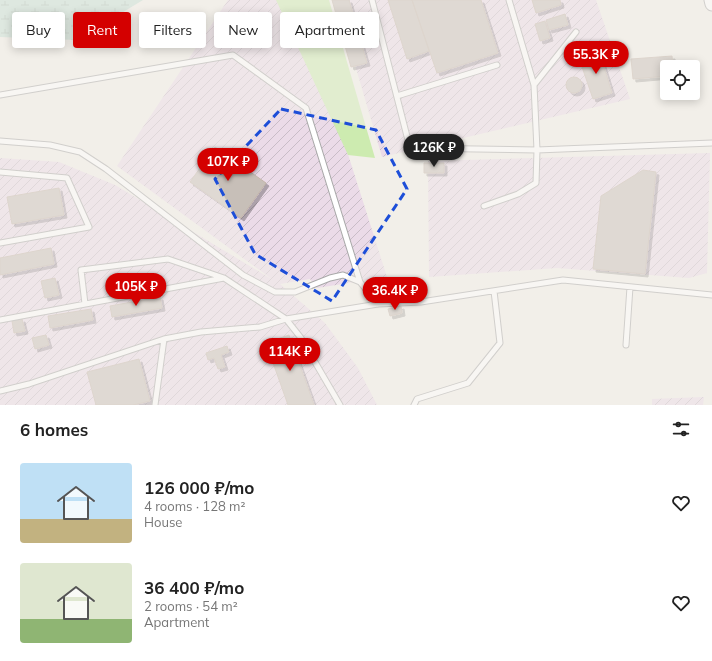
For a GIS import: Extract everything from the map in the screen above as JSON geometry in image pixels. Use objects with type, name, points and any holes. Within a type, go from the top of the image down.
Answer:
[{"type":"street","points":[[711,0],[712,4]]},
{"type":"lane","points":[[372,0],[410,148],[537,150],[712,143]]},
{"type":"lane","points":[[484,206],[518,194],[536,183],[537,150],[534,85],[509,0]]},
{"type":"lane","points":[[534,85],[576,32]]},
{"type":"lane","points":[[0,94],[233,56],[306,108],[360,282],[378,304]]},
{"type":"lane","points":[[397,96],[497,66]]},
{"type":"lane","points":[[0,141],[50,145],[80,152],[106,169],[244,275],[275,292],[295,292],[330,278],[343,275],[360,282]]},
{"type":"lane","points":[[0,172],[67,178],[89,227],[0,243]]},
{"type":"lane","points":[[85,304],[81,270],[168,259],[224,278],[286,319],[301,338],[340,405]]},
{"type":"lane","points":[[0,320],[224,278]]},
{"type":"lane","points":[[0,391],[29,384],[164,339],[201,332],[260,327],[286,319],[378,304],[421,302],[563,280],[712,295]]},
{"type":"lane","points":[[626,345],[630,287]]},
{"type":"lane","points":[[414,405],[417,399],[468,383],[500,343],[494,291]]},
{"type":"lane","points":[[155,405],[164,339]]},
{"type":"highlighted area","points":[[281,109],[376,130],[407,189],[332,301],[255,254],[215,179]]},
{"type":"shaded area","points":[[228,0],[299,0],[303,12],[280,12],[280,48],[314,48],[387,277],[317,288],[310,279],[280,284],[325,323],[358,368],[377,405],[0,405],[0,158],[59,162],[115,185],[273,280],[117,166],[196,48],[206,48],[206,33],[214,21],[214,48],[272,48],[272,12],[220,12]]},
{"type":"shaded area","points":[[336,0],[596,0],[630,99],[382,157],[350,48],[379,48],[379,12],[340,12]]},
{"type":"shaded area","points":[[710,153],[707,273],[689,278],[557,268],[429,277],[428,161]]},
{"type":"shaded area","points":[[704,397],[703,405],[652,405],[652,399]]},
{"type":"green space","points":[[0,0],[143,0],[123,12],[73,12],[73,40],[65,40],[65,12],[12,12],[12,37],[0,37]]},
{"type":"green space","points":[[276,0],[329,0],[332,12],[282,12]]},
{"type":"green space","points":[[298,48],[343,48],[375,158],[348,155]]},
{"type":"building","points":[[332,0],[349,0],[352,12],[335,12]]},
{"type":"building","points":[[388,0],[412,0],[429,51],[407,59]]},
{"type":"building","points":[[412,0],[481,0],[498,53],[437,73]]},
{"type":"building","points":[[532,0],[560,0],[561,5],[536,13]]},
{"type":"building","points":[[565,14],[568,25],[549,30],[546,20]]},
{"type":"building","points":[[545,21],[550,38],[540,41],[535,24]]},
{"type":"building","points":[[346,48],[363,48],[367,63],[351,67]]},
{"type":"building","points":[[599,51],[612,93],[593,99],[579,58]]},
{"type":"building","points":[[672,56],[672,60],[660,60],[660,77],[633,79],[631,59]]},
{"type":"building","points":[[574,77],[581,82],[582,85],[577,92],[574,93],[567,88],[566,85],[571,78]]},
{"type":"building","points":[[215,147],[266,183],[241,218],[190,182]]},
{"type":"building","points":[[424,163],[444,163],[444,173],[424,173]]},
{"type":"building","points":[[643,170],[656,172],[645,274],[593,269],[601,196]]},
{"type":"building","points":[[59,188],[64,215],[12,224],[7,197]]},
{"type":"building","points":[[51,248],[54,264],[0,275],[0,258]]},
{"type":"building","points":[[55,278],[59,295],[45,298],[41,281]]},
{"type":"building","points":[[160,297],[162,308],[112,317],[110,306]]},
{"type":"building","points":[[401,306],[402,313],[390,316],[388,309]]},
{"type":"building","points":[[91,309],[93,320],[50,328],[48,316]]},
{"type":"building","points":[[22,319],[25,331],[14,333],[12,321]]},
{"type":"building","points":[[46,335],[49,345],[35,349],[32,338]]},
{"type":"building","points":[[289,335],[314,405],[288,405],[266,343]]},
{"type":"building","points":[[227,346],[229,352],[221,355],[225,367],[218,369],[214,358],[208,360],[206,353]]},
{"type":"building","points":[[139,359],[150,401],[133,405],[96,405],[87,372]]}]
